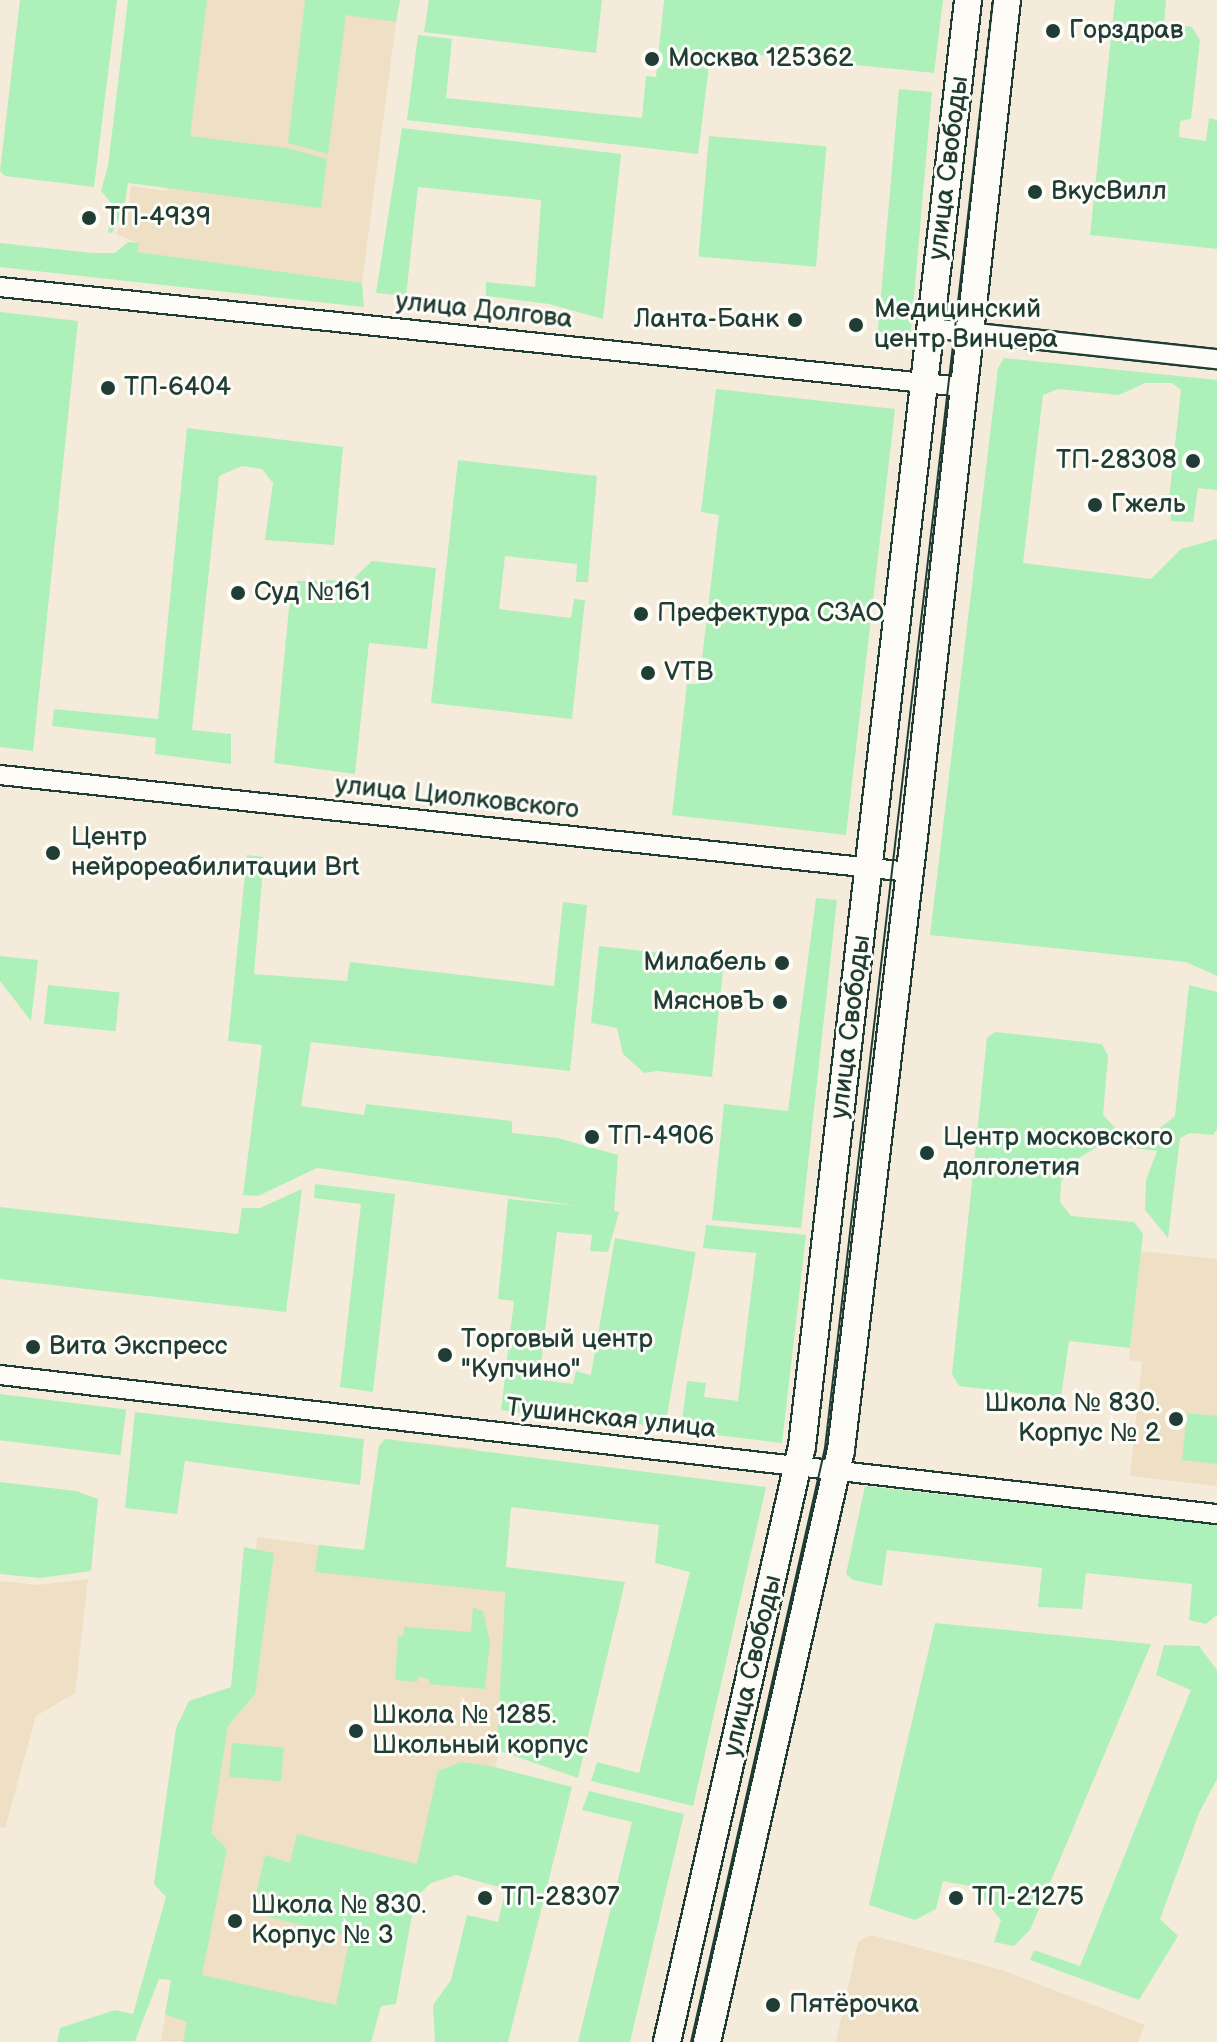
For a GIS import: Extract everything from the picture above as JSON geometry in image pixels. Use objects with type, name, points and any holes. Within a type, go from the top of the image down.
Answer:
[{"type":"main road","name":"улица Свободы","points":[[667,2042],[798,1466],[870,868],[968,0]]},
{"type":"main road","name":"улица Свободы","points":[[707,2042],[836,1471],[909,872],[1007,0]]},
{"type":"street","name":"улица Долгова","points":[[0,287],[963,387]]},
{"type":"street","points":[[930,328],[1217,359]]},
{"type":"street","name":"улица Циолковского","points":[[0,775],[909,872]]},
{"type":"street","name":"Тушинская улица","points":[[0,1375],[1217,1514]]},
{"type":"shaded area","points":[[128,0],[348,0],[346,14],[396,22],[362,283],[137,252],[138,243],[116,234],[128,210],[131,186],[167,191],[170,173]]},
{"type":"shaded area","name":"Школа № 830. Корпус № 2","points":[[1141,1251],[1217,1259],[1217,1486],[1130,1476],[1142,1362],[1129,1360]]},
{"type":"shaded area","name":"Школа № 1285. Школьный корпус","points":[[385,1439],[475,1449],[506,1567],[497,1760],[481,1825],[431,1813],[371,2042],[161,2041],[216,1712],[247,1692],[257,1537],[364,1551],[379,1446]]},
{"type":"shaded area","points":[[88,1579],[75,1693],[36,1716],[5,1828],[0,1827],[0,1581],[39,1585]]},
{"type":"shaded area","points":[[871,1935],[1002,1970],[1145,2025],[1138,2042],[836,2042],[858,1942]]},
{"type":"green space","points":[[20,0],[117,0],[94,187],[5,176],[0,171]]},
{"type":"green space","points":[[128,0],[207,0],[190,136],[287,148],[327,159],[321,208],[128,183],[124,208],[112,233],[108,232],[112,204],[101,191],[108,166]]},
{"type":"green space","points":[[305,0],[400,0],[396,22],[346,15],[328,154],[288,143]]},
{"type":"green space","points":[[429,0],[602,0],[596,53],[424,32]]},
{"type":"green space","points":[[664,0],[943,0],[934,73],[711,50],[698,154],[407,120],[418,35],[452,39],[446,98],[642,118],[646,76],[656,77]]},
{"type":"green space","points":[[1115,0],[1166,0],[1164,23],[1192,27],[1200,40],[1191,119],[1180,121],[1179,137],[1206,141],[1209,118],[1217,120],[1217,249],[1090,235]]},
{"type":"green space","points":[[899,89],[932,92],[910,338],[877,335]]},
{"type":"green space","points":[[402,128],[621,154],[603,319],[549,304],[486,296],[486,282],[535,287],[541,200],[418,187],[406,296],[376,293]]},
{"type":"green space","points":[[709,136],[827,146],[816,267],[698,257]]},
{"type":"green space","points":[[128,242],[139,243],[138,252],[362,283],[364,307],[0,267],[0,243],[115,253]]},
{"type":"green space","points":[[0,312],[78,321],[33,751],[0,747]]},
{"type":"green space","points":[[1004,358],[1217,380],[1217,490],[1198,488],[1193,522],[1171,521],[1169,499],[1181,390],[1172,383],[1145,383],[1119,395],[1058,389],[1043,395],[1023,563],[1151,579],[1181,549],[1217,539],[1217,976],[1186,962],[930,935],[998,368]]},
{"type":"green space","points":[[716,389],[895,409],[846,835],[672,815],[687,684],[699,684],[719,515],[701,512]]},
{"type":"green space","points":[[187,428],[343,447],[334,545],[265,540],[273,483],[262,469],[242,466],[219,476],[192,730],[231,734],[231,764],[155,754],[156,738],[52,726],[54,709],[158,719]]},
{"type":"green space","points":[[458,460],[597,476],[588,582],[576,582],[577,564],[505,556],[499,609],[571,618],[574,599],[585,600],[572,719],[431,703]]},
{"type":"green space","points":[[372,561],[436,568],[427,649],[369,643],[355,774],[274,763],[289,608],[297,581],[352,580]]},
{"type":"green space","points":[[247,855],[264,857],[254,974],[347,981],[350,962],[554,986],[563,902],[587,905],[570,1071],[311,1042],[301,1106],[364,1115],[366,1104],[512,1121],[512,1133],[558,1138],[618,1155],[614,1211],[619,1212],[608,1252],[590,1251],[592,1235],[557,1232],[539,1380],[573,1384],[576,1371],[593,1376],[588,1421],[501,1410],[514,1301],[498,1299],[508,1199],[578,1206],[317,1168],[258,1196],[243,1195],[262,1045],[228,1041]]},
{"type":"green space","points":[[816,898],[837,900],[801,1228],[712,1220],[724,1104],[788,1111]]},
{"type":"green space","points":[[599,946],[724,960],[712,1077],[657,1071],[644,1073],[623,1054],[617,1028],[591,1023]]},
{"type":"green space","points":[[0,956],[38,960],[31,1021],[0,981]]},
{"type":"green space","points":[[48,985],[120,993],[116,1031],[44,1024]]},
{"type":"green space","points":[[1189,985],[1217,992],[1217,1129],[1213,1135],[1190,1133],[1180,1138],[1168,1238],[1145,1210],[1146,1180],[1157,1151],[1102,1144],[1077,1159],[1061,1182],[1060,1202],[1071,1216],[1134,1222],[1143,1234],[1130,1348],[1069,1341],[1061,1398],[959,1386],[952,1374],[987,1038],[995,1032],[1102,1044],[1108,1056],[1103,1115],[1116,1129],[1155,1132],[1175,1116]]},
{"type":"green space","points":[[315,1184],[395,1194],[373,1392],[340,1387],[361,1204],[314,1198]]},
{"type":"green space","points":[[302,1189],[286,1312],[0,1279],[0,1207],[238,1234],[242,1208],[260,1208]]},
{"type":"green space","points":[[706,1225],[806,1235],[782,1443],[681,1431],[687,1381],[706,1383],[704,1397],[738,1401],[756,1253],[703,1248]]},
{"type":"green space","points":[[615,1238],[696,1252],[665,1429],[584,1414]]},
{"type":"green space","points":[[0,1394],[126,1409],[120,1455],[0,1440]]},
{"type":"green space","points":[[135,1412],[364,1439],[360,1485],[185,1461],[177,1514],[125,1508]]},
{"type":"green space","points":[[1187,1413],[1217,1416],[1217,1464],[1182,1460]]},
{"type":"green space","points":[[385,1439],[766,1487],[693,1806],[591,1781],[597,1762],[639,1773],[690,1572],[655,1563],[659,1525],[511,1507],[506,1567],[625,1582],[578,1778],[497,1750],[505,1592],[315,1572],[319,1545],[364,1550],[379,1446]]},
{"type":"green space","points":[[0,1482],[76,1491],[98,1499],[91,1571],[40,1578],[0,1574]]},
{"type":"green space","points":[[865,1486],[1217,1525],[1217,1615],[1206,1624],[1189,1620],[1192,1584],[1086,1573],[1082,1609],[1038,1607],[1042,1568],[887,1550],[882,1586],[853,1580],[846,1574]]},
{"type":"green space","points":[[244,1547],[274,1553],[255,1694],[228,1726],[211,1833],[227,1849],[202,1975],[336,2005],[350,1937],[252,1913],[265,1855],[290,1863],[297,1834],[417,1864],[438,1771],[461,1762],[495,1767],[572,1787],[508,2042],[435,2042],[433,2005],[451,1980],[467,1915],[498,1922],[506,1889],[456,1875],[431,1883],[415,1898],[396,2004],[381,2006],[371,2042],[183,2042],[187,2022],[165,2014],[171,1980],[159,1979],[135,2041],[57,2042],[60,2028],[115,2010],[133,2014],[166,1897],[154,1884],[176,1728],[189,1701],[231,1687]]},
{"type":"green space","points":[[473,1607],[483,1611],[490,1642],[485,1689],[429,1684],[429,1679],[418,1677],[417,1682],[395,1680],[398,1636],[403,1637],[404,1627],[471,1632]]},
{"type":"green space","points":[[935,1623],[1151,1644],[1030,1930],[1014,1946],[994,1942],[1001,1920],[974,1887],[943,1881],[936,1909],[915,1920],[869,1905]]},
{"type":"green space","points":[[1164,1645],[1199,1646],[1217,1670],[1217,1779],[1199,1813],[1160,1919],[1178,1936],[1139,2000],[1030,1960],[1034,1950],[1080,1966],[1191,1690],[1156,1675]]},
{"type":"green space","points":[[232,1743],[284,1748],[281,1781],[229,1777]]},
{"type":"green space","points":[[589,1791],[684,1814],[630,2042],[578,2042],[632,1822],[582,1810]]},
{"type":"tram line","points":[[691,2042],[825,1448],[993,0]]},
{"type":"place","name":"Горздрав","points":[[1053,31]]},
{"type":"place","name":"Москва 125362","points":[[652,59]]},
{"type":"place","name":"ВкусВилл","points":[[1035,192]]},
{"type":"place","name":"ТП-4939","points":[[89,218]]},
{"type":"place","name":"Ланта-Банк","points":[[795,320]]},
{"type":"place","name":"Медицинский центр Винцера","points":[[856,325]]},
{"type":"place","name":"ТП-6404","points":[[108,388]]},
{"type":"place","name":"ТП-28308","points":[[1193,461]]},
{"type":"place","name":"Гжель","points":[[1095,505]]},
{"type":"place","name":"Суд №161","points":[[238,593]]},
{"type":"place","name":"Префектура СЗАО","points":[[641,614]]},
{"type":"place","name":"VTB","points":[[648,673]]},
{"type":"place","name":"Центр нейрореабилитации Brt","points":[[53,853]]},
{"type":"place","name":"Милабель","points":[[782,963]]},
{"type":"place","name":"МясновЪ","points":[[780,1002]]},
{"type":"place","name":"ТП-4906","points":[[592,1137]]},
{"type":"place","name":"Центр московского долголетия","points":[[927,1153]]},
{"type":"place","name":"Вита Экспресс","points":[[33,1347]]},
{"type":"place","name":"Торговый центр \"Купчино\"","points":[[445,1355]]},
{"type":"place","name":"Школа № 830. Корпус № 2","points":[[1176,1419]]},
{"type":"place","name":"Школа № 1285. Школьный корпус","points":[[356,1731]]},
{"type":"place","name":"ТП-28307","points":[[485,1898]]},
{"type":"place","name":"ТП-21275","points":[[956,1898]]},
{"type":"place","name":"Школа № 830. Корпус № 3","points":[[235,1921]]},
{"type":"place","name":"Пятёрочка","points":[[773,2005]]}]
